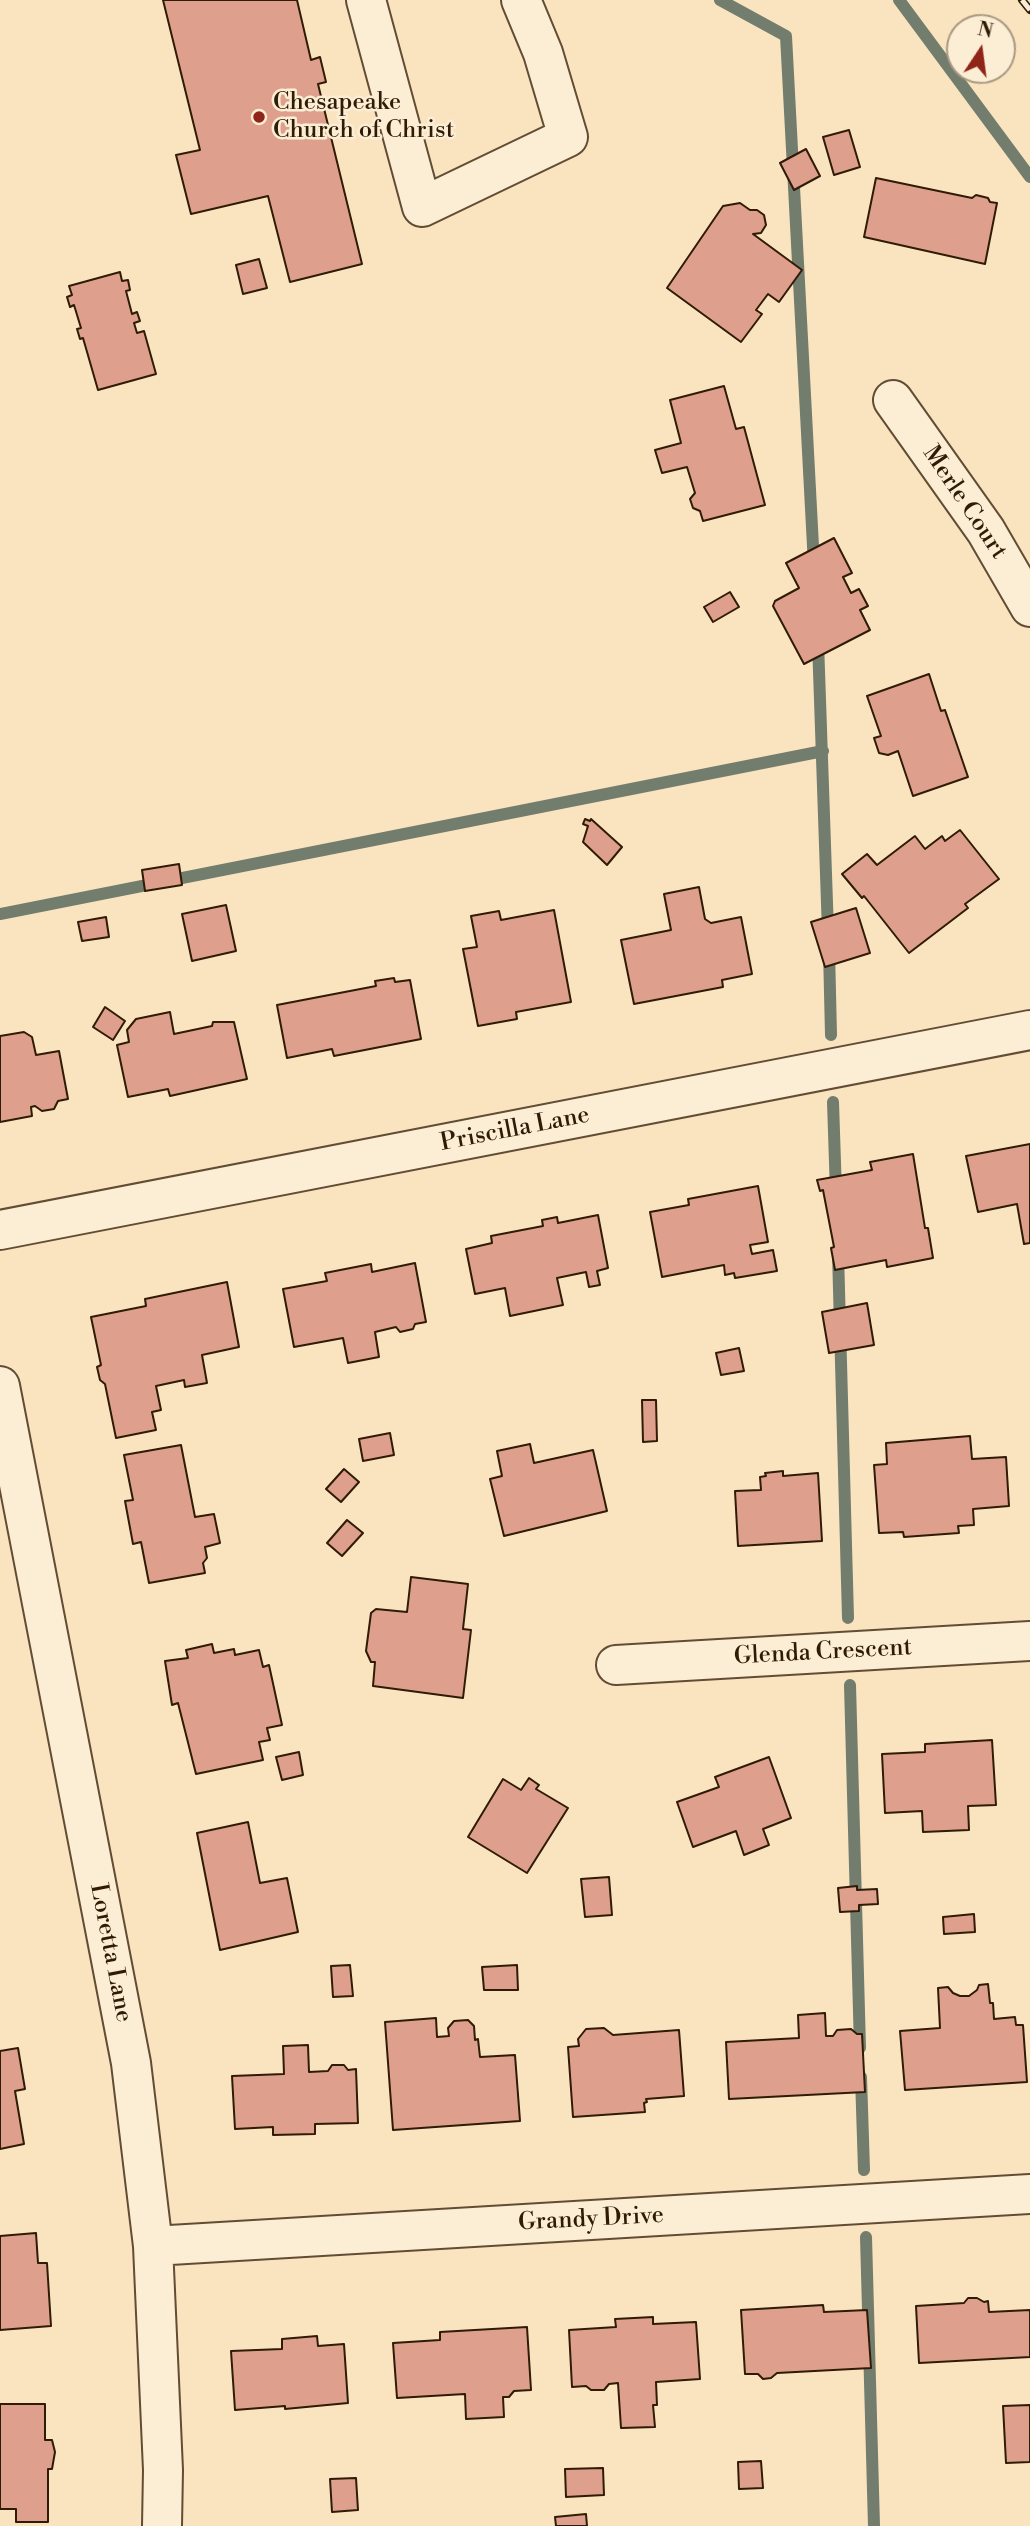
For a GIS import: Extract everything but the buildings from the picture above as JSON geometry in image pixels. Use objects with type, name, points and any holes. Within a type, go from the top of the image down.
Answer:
[{"type":"street","points":[[366,0],[422,207],[568,137],[543,53],[521,0]]},
{"type":"street","name":"Merle Court","points":[[893,400],[986,531],[1030,607]]},
{"type":"street","name":"Priscilla Lane","points":[[0,1230],[1030,1030]]},
{"type":"street","name":"Loretta Lane","points":[[0,1386],[131,2063],[153,2246],[163,2470],[162,2526]]},
{"type":"street","name":"Glenda Crescent","points":[[616,1665],[1030,1641]]},
{"type":"street","name":"Grandy Drive","points":[[153,2246],[1030,2194]]},
{"type":"waterway","points":[[720,0],[786,36],[814,565]]},
{"type":"waterway","points":[[899,0],[1030,177]]},
{"type":"waterway","points":[[818,642],[828,932]]},
{"type":"waterway","points":[[0,914],[823,751]]},
{"type":"waterway","points":[[829,950],[831,1035]]},
{"type":"waterway","points":[[833,1102],[836,1193]]},
{"type":"waterway","points":[[838,1253],[848,1618]]},
{"type":"waterway","points":[[850,1685],[860,2048]]},
{"type":"waterway","points":[[861,2077],[864,2170]]},
{"type":"waterway","points":[[866,2237],[874,2526]]},
{"type":"railway","points":[[1022,0],[1030,10]]},
{"type":"place","name":"Chesapeake Church of Christ","points":[[259,117]]}]
